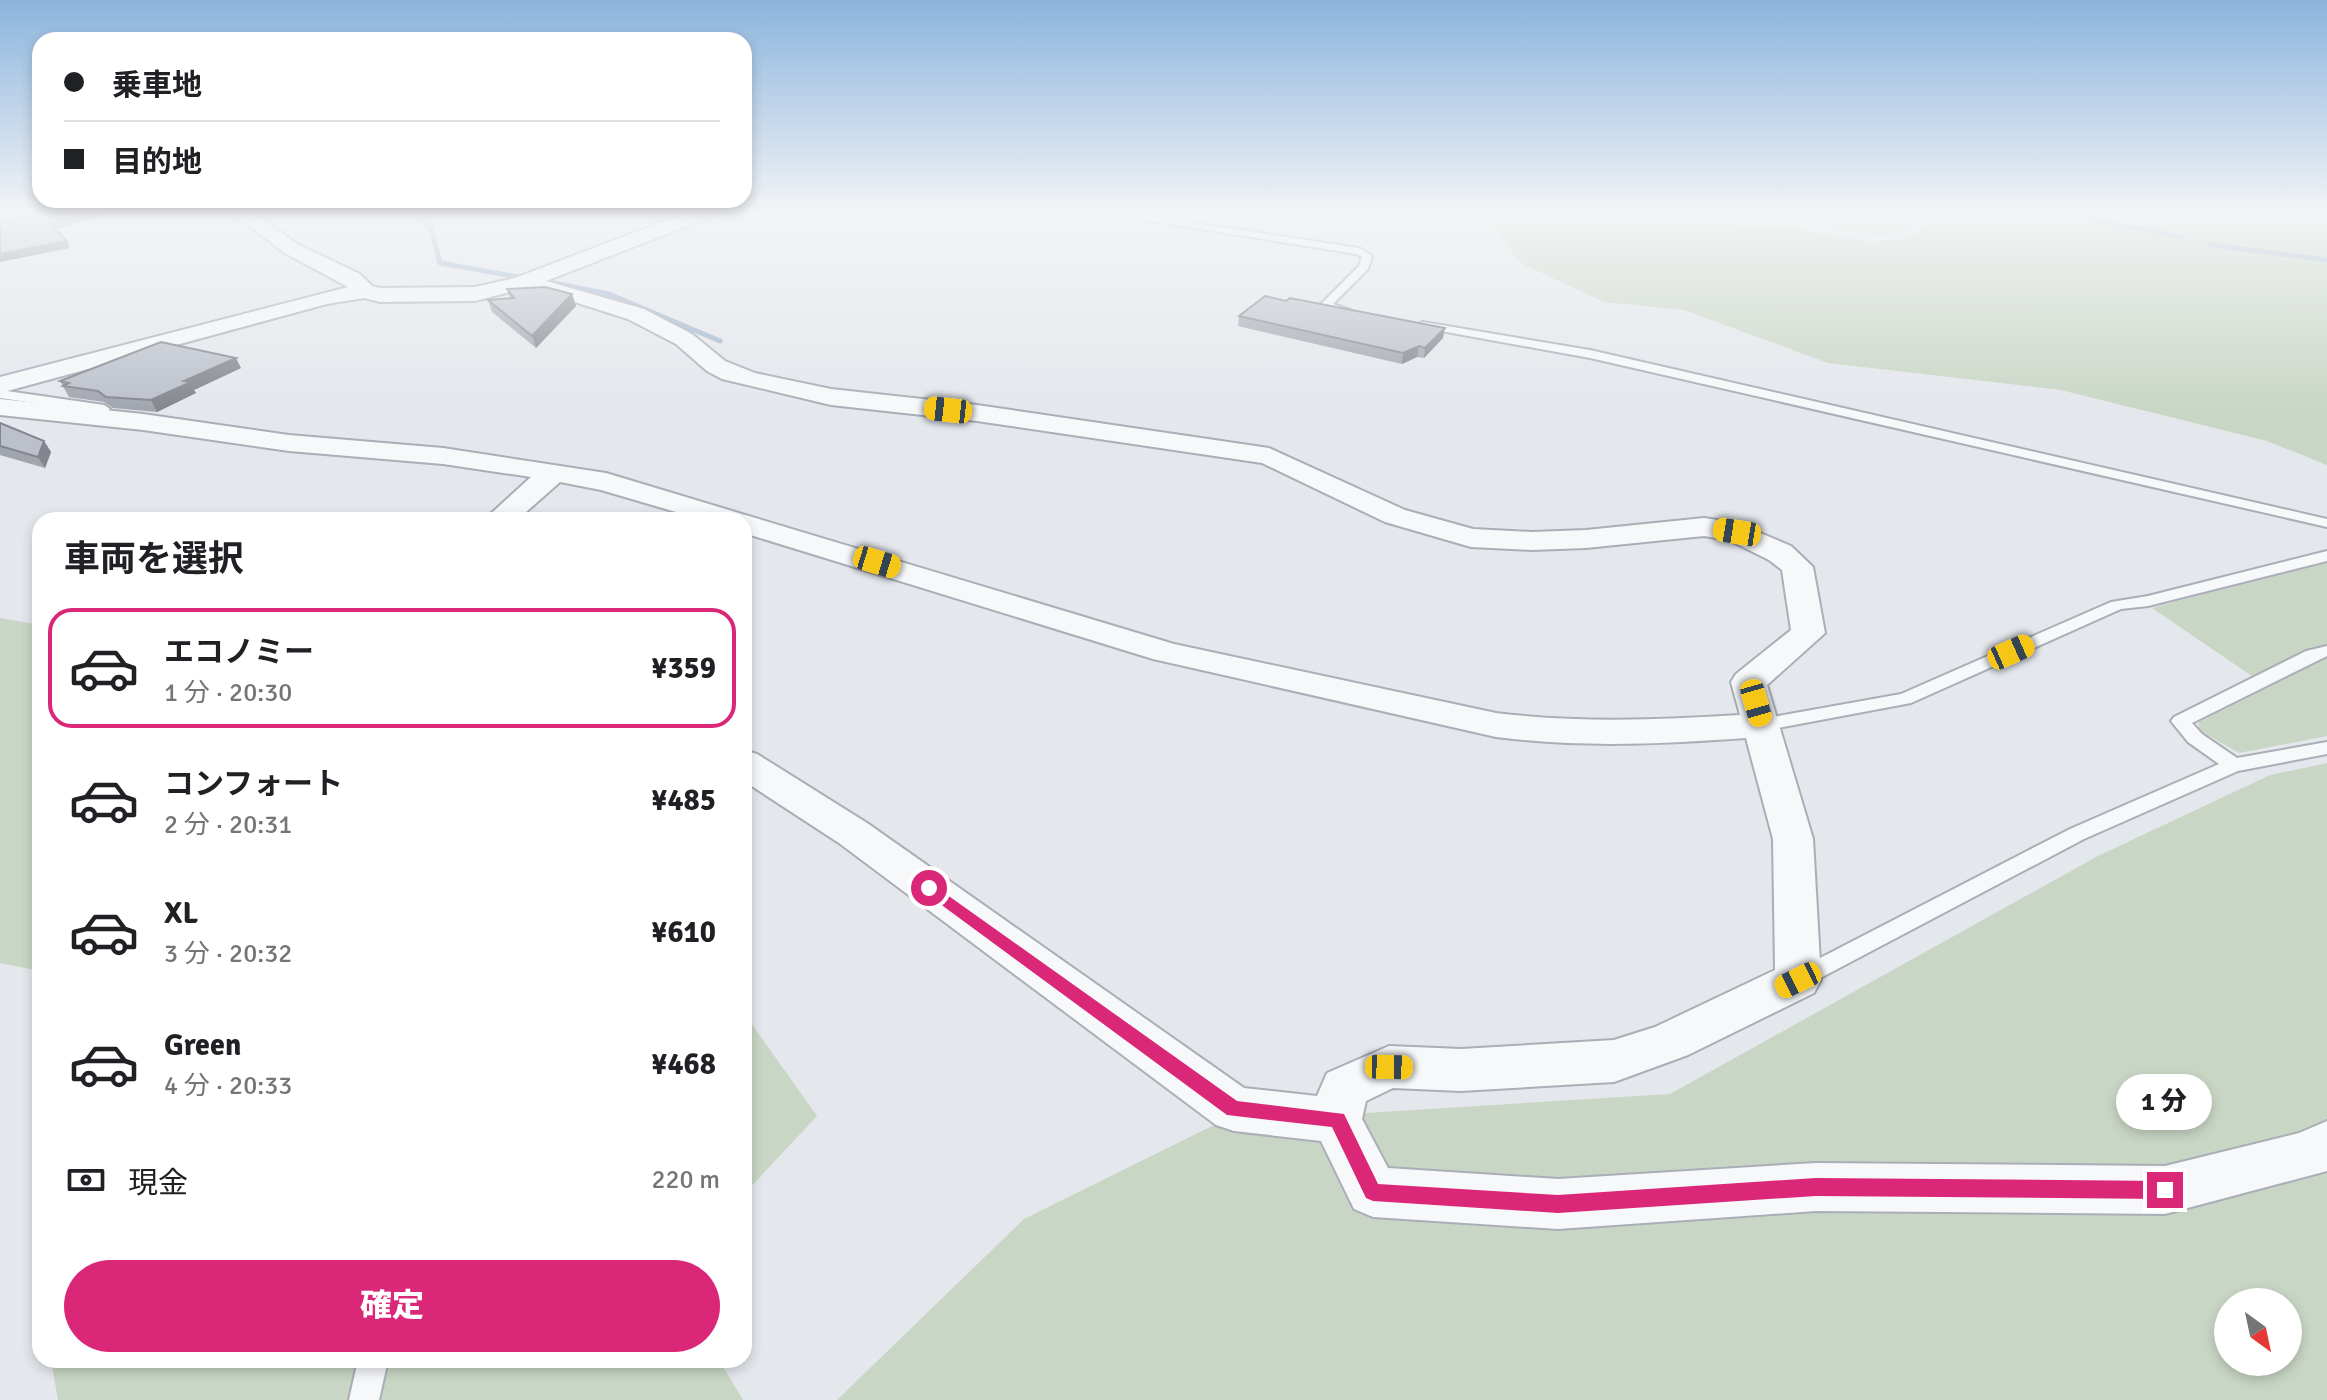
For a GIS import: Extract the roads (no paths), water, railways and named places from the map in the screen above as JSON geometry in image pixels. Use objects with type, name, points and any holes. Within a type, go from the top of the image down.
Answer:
[{"type":"street","points":[[352,279],[364,291]]},
{"type":"street","points":[[0,385],[325,298],[364,291],[380,295],[475,294],[532,279]]},
{"type":"street","points":[[522,283],[570,293],[636,314],[684,339],[731,374],[831,397],[977,413],[1269,456],[1395,516],[1471,538],[1532,541],[1586,539],[1704,527],[1737,532],[1780,553],[1797,567],[1808,633],[1749,682],[1793,839],[1798,980],[1671,1041],[1614,1061],[1461,1070],[1389,1067],[1344,1088],[1337,1120],[1373,1192],[1558,1204],[1816,1187],[2165,1190],[2309,1154],[2327,1144]]},
{"type":"street","points":[[0,407],[143,422],[289,443],[443,456],[554,472],[606,482],[708,512]]},
{"type":"street","points":[[508,512],[554,472]]},
{"type":"street","points":[[752,525],[1165,652],[1482,722],[1544,731],[1626,734],[1762,725]]},
{"type":"street","points":[[752,768],[853,833],[1234,1109],[1337,1120]]},
{"type":"lane","points":[[1352,279],[1326,305],[1361,314]]},
{"type":"lane","points":[[1407,322],[1590,354],[2327,523]]},
{"type":"lane","points":[[0,394],[16,399],[104,409]]},
{"type":"lane","points":[[1762,725],[1905,699],[2117,605],[2148,601],[2327,556]]},
{"type":"lane","points":[[2234,765],[2195,738],[2180,721],[2312,655],[2327,651]]},
{"type":"lane","points":[[1798,980],[2077,834],[2234,765],[2327,748]]},
{"type":"lane","points":[[364,1400],[371,1368]]},
{"type":"waterway","points":[[539,280],[609,294],[720,341]]}]
